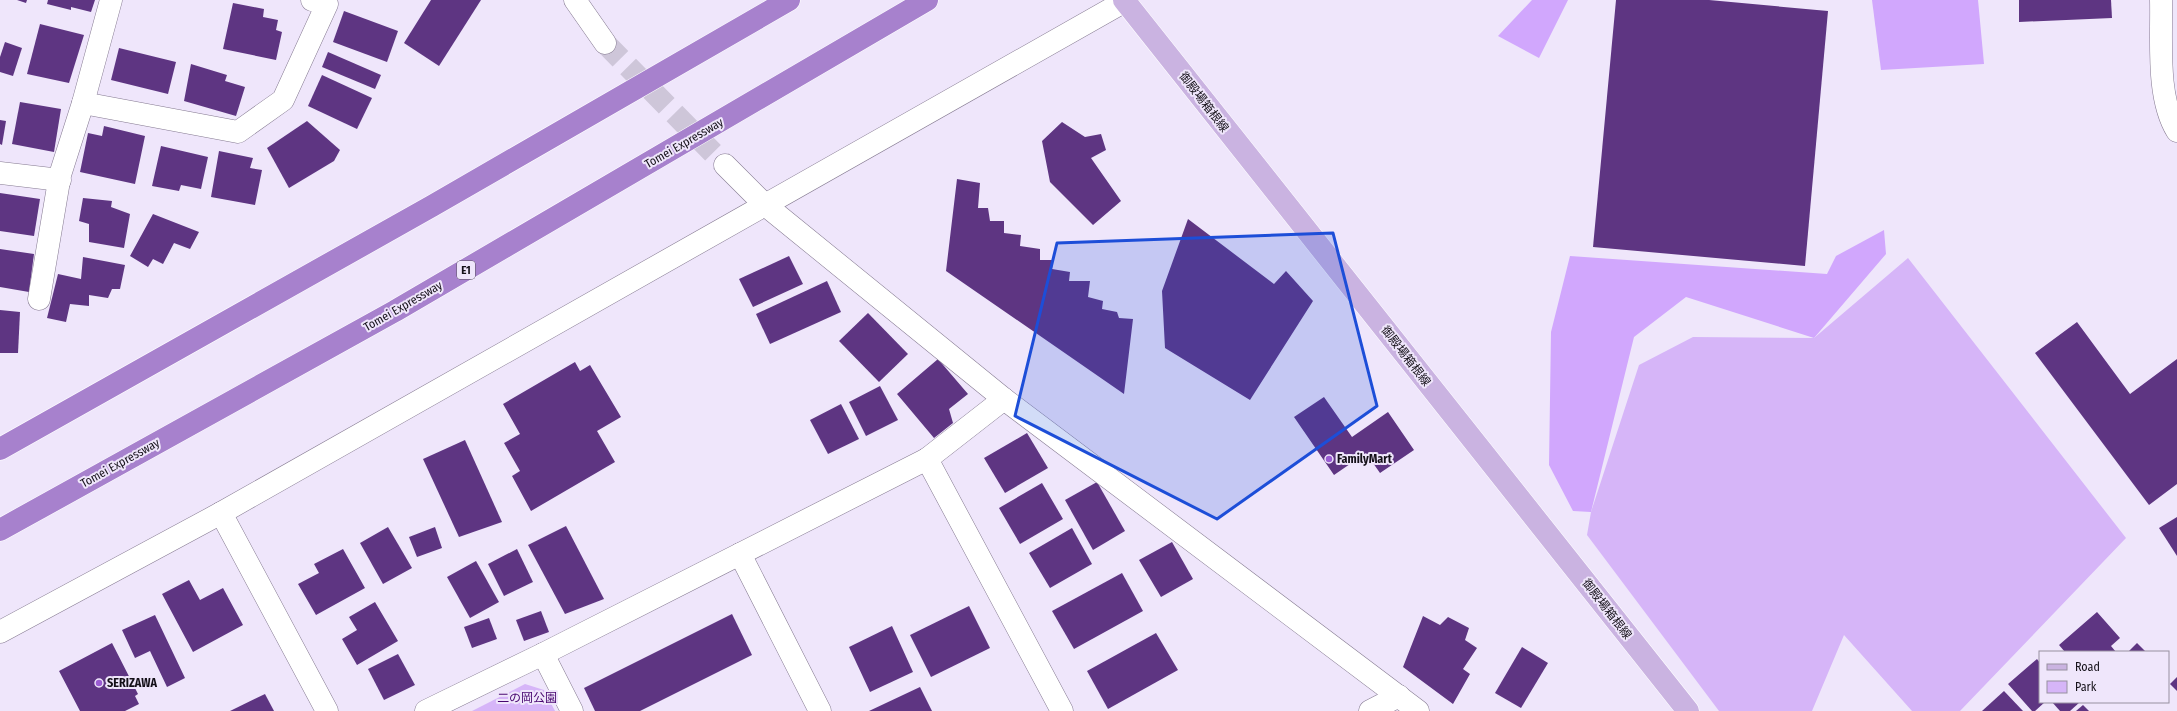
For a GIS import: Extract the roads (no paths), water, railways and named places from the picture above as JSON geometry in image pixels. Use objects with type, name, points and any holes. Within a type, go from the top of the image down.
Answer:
[{"type":"highway","points":[[0,449],[432,206],[789,0]]},
{"type":"highway","name":"Tomei Expressway","points":[[0,530],[395,311],[926,0]]},
{"type":"main road","name":"御殿場箱根線","points":[[1125,0],[1688,711]]},
{"type":"street","points":[[39,299],[60,180],[111,0]]},
{"type":"street","points":[[83,103],[238,132],[283,100],[327,4],[312,0]]},
{"type":"street","points":[[575,0],[605,44]]},
{"type":"street","points":[[0,632],[221,513],[1125,0]]},
{"type":"street","points":[[2161,0],[2164,97],[2170,120],[2177,131]]},
{"type":"street","points":[[725,165],[764,204],[1004,399],[1418,711]]},
{"type":"street","points":[[0,173],[60,180]]},
{"type":"street","points":[[426,711],[542,654],[927,459],[1004,399]]},
{"type":"street","points":[[927,459],[1062,711]]},
{"type":"street","points":[[221,513],[328,711]]},
{"type":"street","points":[[740,554],[820,711]]},
{"type":"street","points":[[542,654],[572,711]]},
{"type":"street","points":[[1370,711],[1399,696]]},
{"type":"tunnel","points":[[605,43],[725,165]]},
{"type":"place","name":"FamilyMart","points":[[1329,459]]},
{"type":"place","name":"SERIZAWA","points":[[99,683]]},
{"type":"park label","name":"二の岡公園","points":[[527,698]]}]
